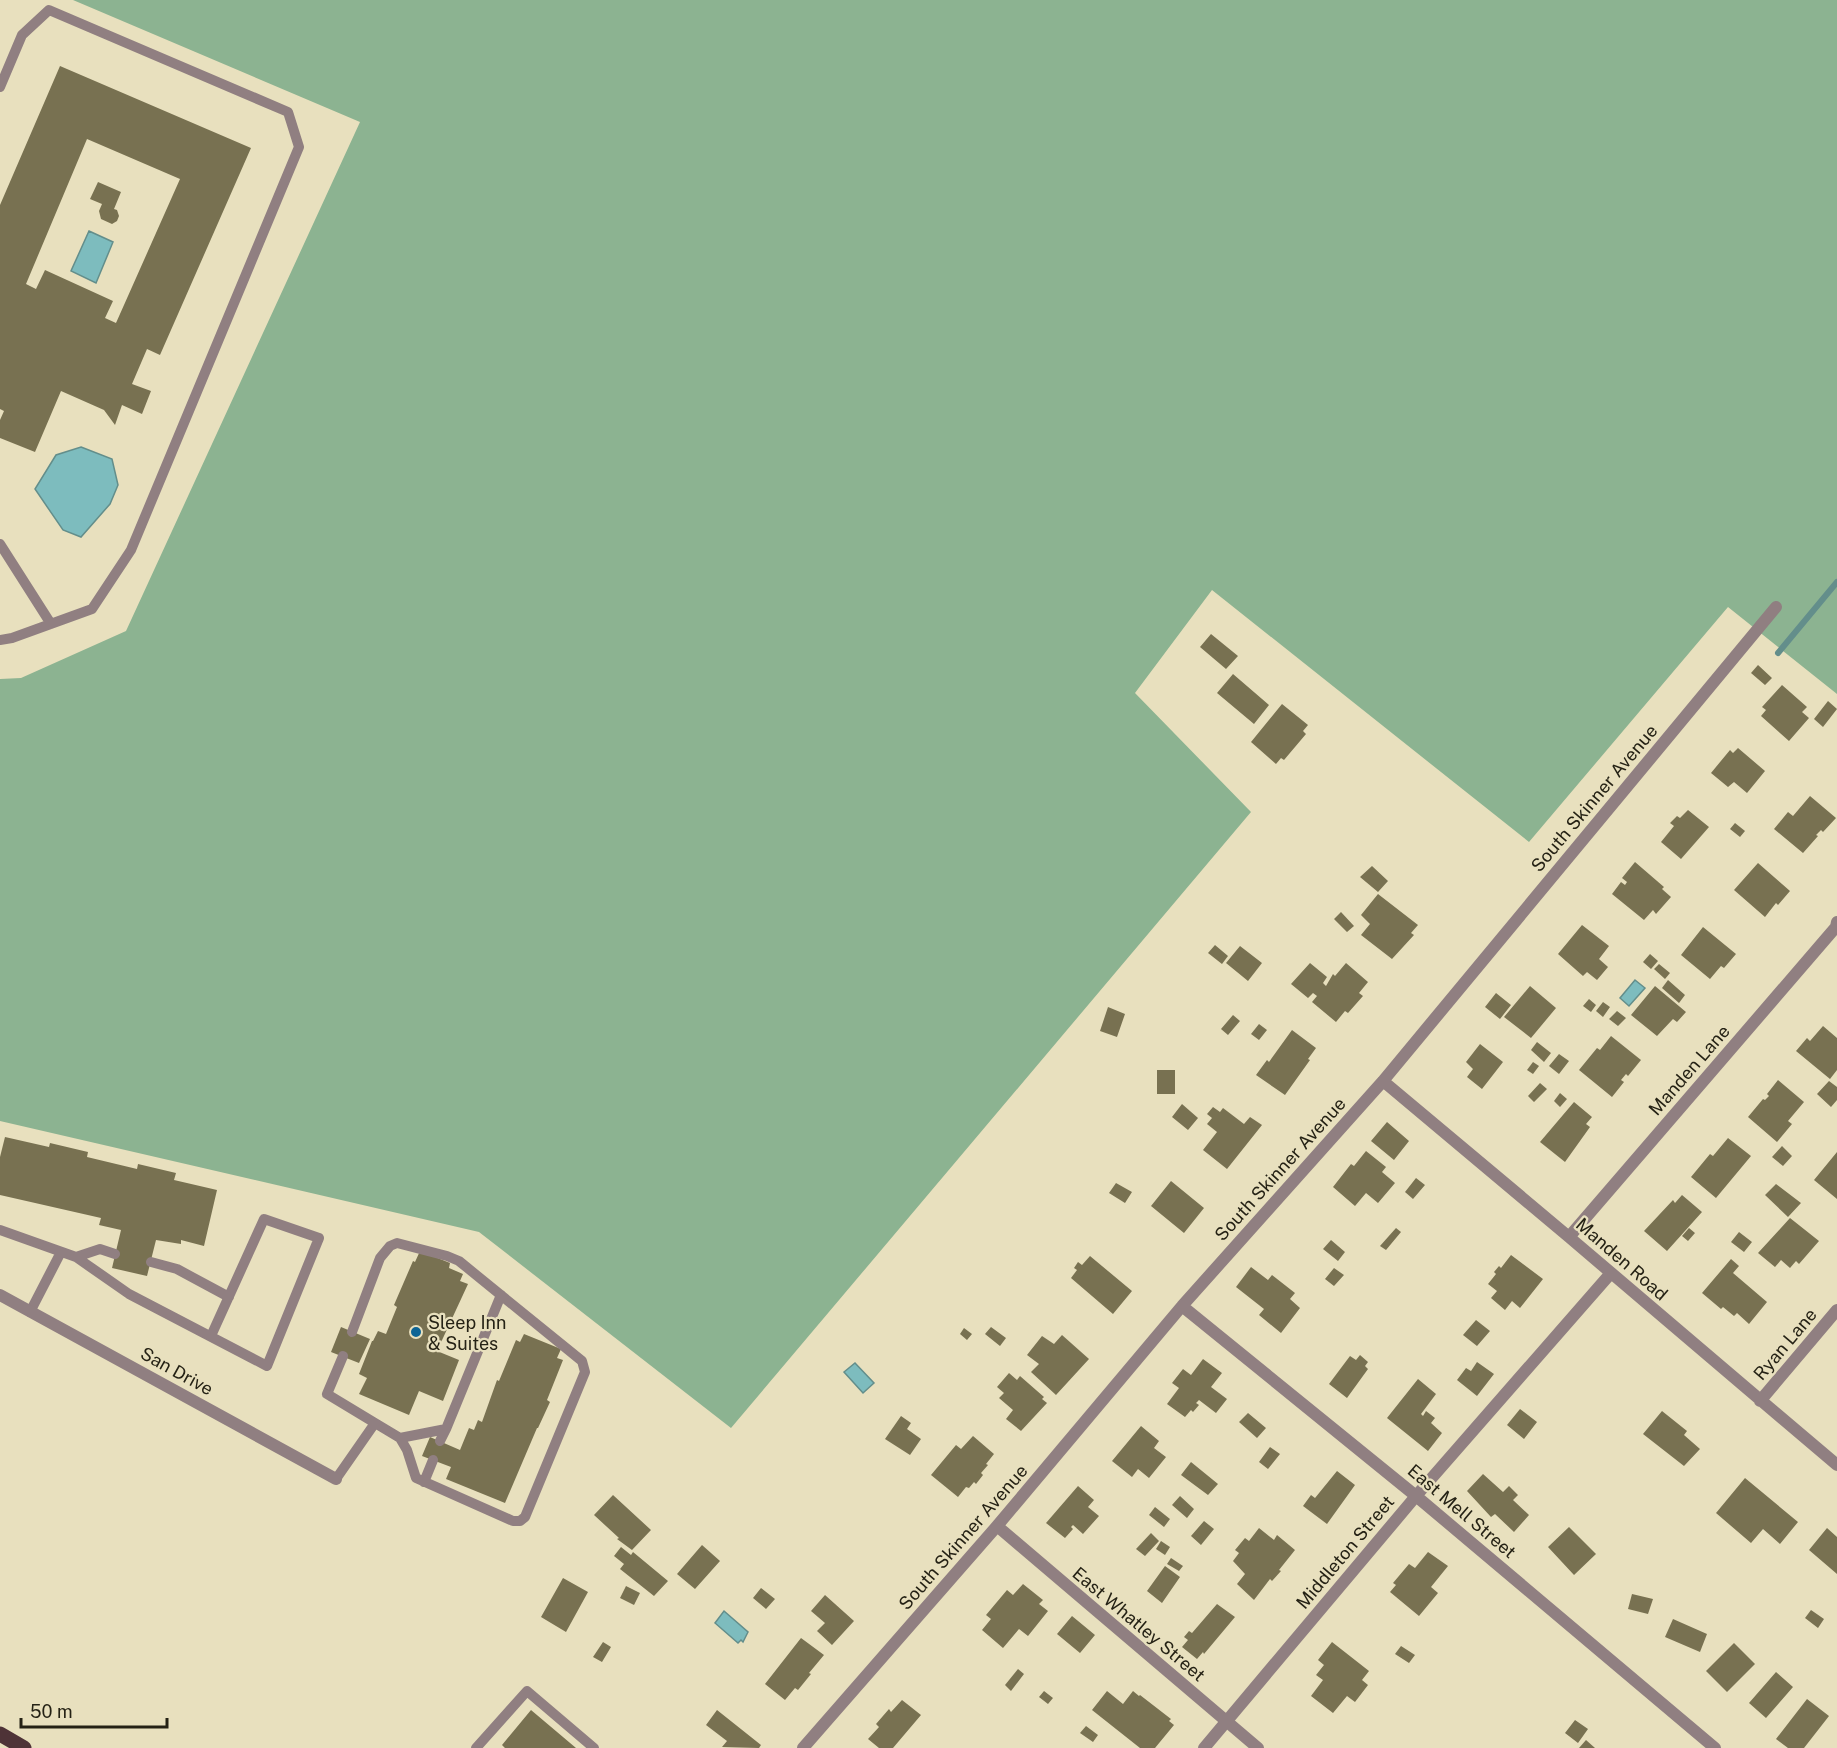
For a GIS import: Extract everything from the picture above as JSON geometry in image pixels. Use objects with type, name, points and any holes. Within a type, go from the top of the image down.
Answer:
[{"type":"main road","points":[[0,1734],[24,1748]]},
{"type":"street","name":"South Skinner Avenue","points":[[803,1748],[997,1526],[1182,1306],[1383,1081],[1776,607]]},
{"type":"street","name":"Manden Lane","points":[[1569,1237],[1837,925]]},
{"type":"street","name":"Manden Road","points":[[1383,1081],[1837,1465]]},
{"type":"street","name":"Middleton Street","points":[[1204,1748],[1416,1496],[1611,1273]]},
{"type":"street","name":"San Drive","points":[[0,1296],[336,1479]]},
{"type":"street","name":"East Mell Street","points":[[1182,1306],[1416,1496],[1715,1748]]},
{"type":"street","name":"Ryan Lane","points":[[1760,1401],[1837,1310]]},
{"type":"street","name":"East Whatley Street","points":[[997,1526],[1258,1748]]},
{"type":"lane","points":[[0,87],[22,35],[49,10],[288,112],[299,147],[131,550],[92,609],[12,638],[0,640]]},
{"type":"lane","points":[[0,544],[51,624]]},
{"type":"lane","points":[[0,1230],[76,1257],[129,1294],[267,1366],[319,1238],[264,1219],[211,1336]]},
{"type":"lane","points":[[343,1356],[327,1394],[400,1438],[407,1450],[416,1478],[513,1521],[520,1521],[525,1517],[585,1372],[582,1361],[459,1262],[447,1256],[397,1244],[390,1246],[380,1258],[352,1332]]},
{"type":"lane","points":[[76,1257],[100,1249],[116,1254]]},
{"type":"lane","points":[[30,1312],[61,1252]]},
{"type":"lane","points":[[151,1262],[177,1269],[229,1297]]},
{"type":"lane","points":[[440,1441],[501,1295]]},
{"type":"lane","points":[[336,1479],[375,1423]]},
{"type":"lane","points":[[400,1438],[446,1429]]},
{"type":"lane","points":[[424,1482],[432,1460]]},
{"type":"lane","points":[[476,1748],[527,1691],[594,1748]]},
{"type":"green space","points":[[73,0],[1837,0],[1837,694],[1728,607],[1529,842],[1212,590],[1135,693],[1251,812],[731,1428],[479,1232],[0,1121],[0,679],[21,678],[126,631],[360,122]]},
{"type":"water","points":[[89,231],[113,242],[96,283],[71,271]]},
{"type":"water","points":[[81,447],[112,459],[118,485],[110,504],[81,537],[63,530],[35,489],[56,455]]},
{"type":"water","points":[[1635,980],[1645,988],[1629,1006],[1620,998]]},
{"type":"water","points":[[855,1363],[874,1383],[863,1393],[844,1372]]},
{"type":"water","points":[[724,1611],[748,1632],[743,1642],[741,1640],[738,1643],[715,1623]]},
{"type":"building","points":[[60,66],[251,148],[160,355],[147,349],[132,384],[151,391],[142,414],[122,405],[115,425],[104,410],[61,391],[35,452],[0,438],[0,420],[4,411],[0,409],[0,205]],"holes":[[[87,139],[180,179],[116,323],[105,318],[113,301],[45,270],[36,289],[26,284]]]},
{"type":"building","points":[[98,182],[121,192],[114,209],[117,210],[119,216],[112,224],[101,219],[99,211],[102,204],[90,199]]},
{"type":"building","points":[[1211,634],[1238,656],[1226,669],[1200,647]]},
{"type":"building","points":[[1758,665],[1772,678],[1765,685],[1751,673]]},
{"type":"building","points":[[1233,674],[1269,705],[1254,724],[1217,693]]},
{"type":"building","points":[[1782,685],[1807,707],[1802,712],[1809,718],[1789,741],[1761,716],[1766,710],[1762,707]]},
{"type":"building","points":[[1828,701],[1837,709],[1823,727],[1814,719]]},
{"type":"building","points":[[1282,704],[1308,725],[1303,731],[1306,734],[1284,760],[1281,758],[1276,764],[1251,742]]},
{"type":"building","points":[[1738,748],[1765,771],[1747,793],[1734,782],[1728,787],[1711,773],[1730,750],[1733,753]]},
{"type":"building","points":[[1810,796],[1836,818],[1823,832],[1821,830],[1816,835],[1818,836],[1803,853],[1774,829],[1788,812],[1793,816]]},
{"type":"building","points":[[1688,810],[1709,827],[1681,859],[1661,842],[1674,826],[1670,823],[1677,816],[1680,818]]},
{"type":"building","points":[[1735,823],[1745,831],[1740,837],[1730,829]]},
{"type":"building","points":[[1635,862],[1664,887],[1662,889],[1671,897],[1656,914],[1653,910],[1644,920],[1612,894],[1621,882],[1625,885],[1627,882],[1622,878]]},
{"type":"building","points":[[1758,863],[1790,891],[1765,917],[1734,890]]},
{"type":"building","points":[[1372,866],[1388,881],[1378,892],[1360,877]]},
{"type":"building","points":[[1378,894],[1418,925],[1411,933],[1414,935],[1392,959],[1361,935],[1370,924],[1361,915]]},
{"type":"building","points":[[1341,912],[1354,926],[1347,932],[1334,919]]},
{"type":"building","points":[[1582,925],[1609,946],[1599,959],[1608,967],[1597,980],[1587,972],[1583,976],[1558,954]]},
{"type":"building","points":[[1703,927],[1736,954],[1710,979],[1681,955]]},
{"type":"building","points":[[1215,945],[1228,956],[1222,964],[1208,953]]},
{"type":"building","points":[[1240,946],[1262,963],[1248,981],[1226,963]]},
{"type":"building","points":[[1650,954],[1658,961],[1651,969],[1643,962]]},
{"type":"building","points":[[1310,963],[1327,977],[1323,983],[1326,986],[1333,974],[1335,976],[1346,963],[1368,982],[1359,993],[1363,996],[1348,1013],[1345,1011],[1336,1022],[1312,1002],[1317,996],[1313,993],[1308,998],[1291,984]]},
{"type":"building","points":[[1659,964],[1670,973],[1665,979],[1654,969]]},
{"type":"building","points":[[1668,980],[1685,995],[1679,1003],[1662,988]]},
{"type":"building","points":[[1530,986],[1556,1008],[1531,1038],[1504,1017]]},
{"type":"building","points":[[1655,986],[1686,1012],[1677,1022],[1673,1019],[1657,1036],[1631,1015]]},
{"type":"building","points":[[1496,993],[1511,1005],[1500,1019],[1485,1007]]},
{"type":"building","points":[[1589,999],[1596,1005],[1591,1012],[1583,1006]]},
{"type":"building","points":[[1603,1002],[1610,1007],[1603,1017],[1596,1011]]},
{"type":"building","points":[[1108,1007],[1125,1014],[1117,1037],[1100,1031]]},
{"type":"building","points":[[1617,1011],[1626,1018],[1618,1026],[1609,1019]]},
{"type":"building","points":[[1233,1015],[1240,1021],[1228,1035],[1221,1029]]},
{"type":"building","points":[[1259,1024],[1267,1030],[1259,1040],[1251,1034]]},
{"type":"building","points":[[1823,1026],[1837,1038],[1837,1070],[1830,1079],[1796,1051],[1807,1038],[1810,1041]]},
{"type":"building","points":[[1292,1030],[1316,1048],[1285,1095],[1256,1075],[1267,1060],[1269,1062]]},
{"type":"building","points":[[1611,1036],[1641,1060],[1628,1076],[1626,1074],[1621,1080],[1624,1082],[1612,1097],[1579,1070],[1597,1048],[1600,1050]]},
{"type":"building","points":[[1537,1042],[1551,1053],[1544,1062],[1531,1050]]},
{"type":"building","points":[[1480,1044],[1503,1062],[1482,1089],[1467,1077],[1473,1069],[1466,1062]]},
{"type":"building","points":[[1559,1054],[1569,1061],[1559,1074],[1549,1066]]},
{"type":"building","points":[[1533,1062],[1539,1066],[1533,1074],[1527,1070]]},
{"type":"building","points":[[1157,1070],[1175,1070],[1175,1094],[1157,1094]]},
{"type":"building","points":[[1778,1080],[1804,1102],[1788,1121],[1792,1124],[1777,1142],[1748,1117],[1763,1099],[1769,1096],[1767,1094]]},
{"type":"building","points":[[1829,1081],[1837,1087],[1837,1100],[1831,1107],[1817,1094]]},
{"type":"building","points":[[1540,1083],[1547,1089],[1534,1102],[1528,1096]]},
{"type":"building","points":[[1560,1093],[1567,1099],[1560,1107],[1554,1101]]},
{"type":"building","points":[[1574,1102],[1592,1117],[1586,1124],[1590,1127],[1565,1162],[1540,1142]]},
{"type":"building","points":[[1182,1104],[1198,1118],[1188,1130],[1172,1117]]},
{"type":"building","points":[[1213,1107],[1220,1112],[1223,1108],[1244,1124],[1250,1117],[1262,1125],[1227,1169],[1203,1150],[1217,1132],[1207,1124],[1212,1118],[1207,1114]]},
{"type":"building","points":[[1387,1122],[1409,1141],[1394,1160],[1371,1141]]},
{"type":"building","points":[[5,1137],[49,1147],[50,1143],[88,1152],[87,1157],[137,1169],[138,1164],[176,1173],[174,1180],[217,1190],[204,1246],[181,1240],[181,1244],[156,1240],[147,1276],[112,1268],[121,1230],[99,1225],[101,1218],[0,1195],[0,1157]]},
{"type":"building","points":[[1728,1138],[1751,1156],[1716,1198],[1691,1177],[1710,1154],[1713,1156]]},
{"type":"building","points":[[1782,1146],[1792,1156],[1783,1166],[1772,1157]]},
{"type":"building","points":[[1366,1151],[1386,1167],[1382,1172],[1395,1183],[1378,1203],[1366,1193],[1355,1206],[1333,1187],[1351,1164],[1354,1166]]},
{"type":"building","points":[[1837,1152],[1837,1199],[1814,1180]]},
{"type":"building","points":[[1416,1178],[1425,1185],[1413,1199],[1405,1192]]},
{"type":"building","points":[[1171,1181],[1204,1208],[1184,1233],[1151,1206]]},
{"type":"building","points":[[1116,1183],[1132,1192],[1125,1203],[1109,1193]]},
{"type":"building","points":[[1776,1184],[1801,1203],[1788,1217],[1765,1195]]},
{"type":"building","points":[[1682,1195],[1702,1212],[1667,1251],[1644,1231],[1673,1200],[1675,1203]]},
{"type":"building","points":[[1790,1218],[1819,1241],[1799,1264],[1796,1261],[1790,1268],[1781,1260],[1775,1267],[1758,1253]]},
{"type":"building","points":[[1396,1228],[1401,1232],[1386,1250],[1380,1246]]},
{"type":"building","points":[[1689,1228],[1695,1233],[1688,1241],[1682,1236]]},
{"type":"building","points":[[1739,1232],[1752,1242],[1744,1252],[1731,1242]]},
{"type":"building","points":[[1331,1240],[1345,1252],[1338,1261],[1323,1249]]},
{"type":"building","name":"Sleep Inn & Suites","points":[[420,1251],[450,1263],[449,1268],[463,1274],[460,1281],[468,1284],[437,1351],[459,1360],[443,1401],[419,1391],[409,1415],[359,1394],[367,1378],[359,1374],[378,1331],[386,1334],[397,1307],[394,1305],[413,1261],[415,1262]]},
{"type":"building","points":[[1511,1255],[1543,1279],[1520,1308],[1512,1301],[1505,1310],[1491,1298],[1497,1291],[1488,1284],[1496,1274],[1494,1272],[1499,1266],[1501,1268]]},
{"type":"building","points":[[1090,1256],[1132,1291],[1113,1314],[1071,1278],[1077,1270],[1074,1268],[1078,1262],[1082,1265]]},
{"type":"building","points":[[1731,1259],[1739,1266],[1733,1273],[1767,1302],[1749,1324],[1737,1313],[1734,1316],[1723,1307],[1721,1309],[1702,1293]]},
{"type":"building","points":[[1251,1267],[1268,1280],[1272,1275],[1295,1293],[1290,1299],[1300,1308],[1281,1333],[1259,1315],[1264,1309],[1236,1287]]},
{"type":"building","points":[[1334,1268],[1344,1275],[1334,1286],[1325,1279]]},
{"type":"building","points":[[1476,1320],[1490,1331],[1477,1346],[1463,1335]]},
{"type":"building","points":[[341,1327],[370,1339],[359,1363],[331,1352]]},
{"type":"building","points":[[991,1327],[1006,1338],[1000,1346],[985,1334]]},
{"type":"building","points":[[964,1328],[972,1334],[967,1340],[960,1334]]},
{"type":"building","points":[[524,1334],[561,1349],[557,1358],[563,1360],[547,1400],[550,1402],[505,1503],[446,1479],[451,1467],[422,1456],[430,1437],[460,1450],[469,1428],[474,1430],[478,1420],[482,1422],[497,1380],[499,1381],[516,1340],[520,1342]]},
{"type":"building","points":[[1062,1335],[1089,1359],[1056,1395],[1031,1372],[1039,1364],[1027,1355],[1042,1336],[1054,1344]]},
{"type":"building","points":[[1360,1355],[1368,1362],[1365,1366],[1368,1369],[1347,1398],[1329,1384],[1350,1356],[1356,1360]]},
{"type":"building","points":[[1203,1359],[1222,1373],[1211,1387],[1227,1399],[1216,1413],[1199,1400],[1196,1403],[1199,1405],[1185,1417],[1167,1404],[1179,1388],[1172,1383],[1183,1369],[1191,1375]]},
{"type":"building","points":[[1477,1362],[1494,1374],[1477,1396],[1457,1380],[1466,1368],[1471,1371]]},
{"type":"building","points":[[1009,1373],[1017,1380],[1020,1376],[1044,1397],[1042,1399],[1047,1403],[1021,1431],[1006,1419],[1013,1410],[999,1398],[1004,1393],[997,1387]]},
{"type":"building","points":[[1418,1379],[1436,1394],[1421,1414],[1423,1416],[1426,1411],[1435,1418],[1431,1423],[1442,1433],[1428,1451],[1387,1418]]},
{"type":"building","points":[[1520,1409],[1537,1422],[1524,1439],[1507,1425]]},
{"type":"building","points":[[1662,1411],[1687,1431],[1684,1435],[1700,1449],[1684,1466],[1643,1434]]},
{"type":"building","points":[[1248,1413],[1266,1428],[1257,1438],[1239,1422]]},
{"type":"building","points":[[901,1416],[911,1423],[907,1429],[921,1439],[910,1455],[885,1439]]},
{"type":"building","points":[[1141,1426],[1159,1441],[1154,1448],[1166,1457],[1149,1478],[1138,1469],[1132,1477],[1112,1461]]},
{"type":"building","points":[[973,1436],[994,1454],[976,1484],[974,1482],[969,1488],[966,1487],[958,1497],[931,1475],[956,1445],[961,1449]]},
{"type":"building","points":[[1270,1447],[1280,1454],[1268,1469],[1259,1462]]},
{"type":"building","points":[[1191,1462],[1218,1484],[1208,1495],[1181,1475]]},
{"type":"building","points":[[1337,1471],[1355,1485],[1327,1524],[1303,1506],[1311,1495],[1315,1498]]},
{"type":"building","points":[[1483,1474],[1503,1492],[1509,1486],[1518,1495],[1513,1500],[1529,1515],[1514,1532],[1495,1514],[1491,1517],[1467,1491]]},
{"type":"building","points":[[1745,1478],[1798,1522],[1780,1544],[1763,1529],[1751,1543],[1716,1513]]},
{"type":"building","points":[[1078,1486],[1094,1500],[1088,1507],[1099,1516],[1083,1534],[1073,1525],[1071,1527],[1073,1529],[1065,1538],[1046,1523]]},
{"type":"building","points":[[613,1495],[651,1530],[632,1550],[617,1539],[619,1538],[594,1515]]},
{"type":"building","points":[[1180,1496],[1194,1509],[1187,1518],[1172,1505]]},
{"type":"building","points":[[1155,1507],[1170,1519],[1164,1527],[1149,1515]]},
{"type":"building","points":[[1204,1521],[1214,1529],[1201,1545],[1191,1536]]},
{"type":"building","points":[[1569,1527],[1596,1554],[1574,1575],[1548,1547]]},
{"type":"building","points":[[1259,1528],[1274,1540],[1277,1535],[1295,1550],[1279,1570],[1281,1571],[1272,1581],[1270,1579],[1254,1600],[1237,1584],[1245,1574],[1233,1561],[1239,1553],[1235,1550],[1245,1538],[1249,1541]]},
{"type":"building","points":[[1827,1528],[1837,1537],[1837,1574],[1809,1550]]},
{"type":"building","points":[[1151,1533],[1159,1541],[1145,1556],[1136,1549]]},
{"type":"building","points":[[1161,1541],[1170,1547],[1165,1555],[1156,1549]]},
{"type":"building","points":[[702,1545],[720,1561],[695,1589],[677,1574]]},
{"type":"building","points":[[621,1547],[631,1555],[633,1552],[668,1581],[654,1596],[620,1569],[624,1564],[614,1556]]},
{"type":"building","points":[[1428,1552],[1448,1566],[1431,1587],[1438,1593],[1419,1616],[1390,1592],[1396,1585],[1393,1583],[1409,1564],[1415,1568]]},
{"type":"building","points":[[1171,1558],[1183,1566],[1179,1571],[1167,1564]]},
{"type":"building","points":[[1165,1566],[1180,1577],[1162,1603],[1147,1591]]},
{"type":"building","points":[[563,1578],[588,1592],[566,1632],[541,1617]]},
{"type":"building","points":[[1023,1584],[1043,1600],[1039,1604],[1048,1611],[1028,1636],[1019,1629],[1003,1648],[982,1630],[991,1619],[986,1615],[1007,1590],[1013,1595]]},
{"type":"building","points":[[626,1586],[640,1593],[634,1605],[620,1598]]},
{"type":"building","points":[[761,1588],[775,1599],[766,1609],[753,1598]]},
{"type":"building","points":[[1632,1594],[1653,1599],[1648,1614],[1628,1609]]},
{"type":"building","points":[[825,1595],[854,1621],[832,1645],[817,1631],[825,1623],[811,1611]]},
{"type":"building","points":[[1217,1604],[1235,1617],[1204,1654],[1203,1652],[1197,1659],[1182,1647],[1188,1640],[1184,1637],[1189,1631],[1192,1633]]},
{"type":"building","points":[[1811,1610],[1824,1619],[1818,1628],[1805,1618]]},
{"type":"building","points":[[1072,1616],[1095,1635],[1080,1653],[1057,1634]]},
{"type":"building","points":[[1673,1619],[1707,1634],[1700,1652],[1665,1637]]},
{"type":"building","points":[[801,1638],[824,1655],[798,1690],[795,1688],[785,1700],[765,1684]]},
{"type":"building","points":[[603,1642],[611,1647],[602,1662],[593,1657]]},
{"type":"building","points":[[1332,1642],[1369,1671],[1362,1680],[1368,1685],[1355,1702],[1347,1696],[1333,1713],[1311,1696],[1323,1680],[1316,1675],[1324,1665],[1318,1660]]},
{"type":"building","points":[[1734,1643],[1755,1664],[1727,1692],[1706,1671]]},
{"type":"building","points":[[1401,1646],[1415,1655],[1409,1663],[1395,1654]]},
{"type":"building","points":[[1018,1669],[1024,1674],[1011,1691],[1005,1685]]},
{"type":"building","points":[[1776,1672],[1793,1687],[1766,1718],[1749,1703]]},
{"type":"building","points":[[1044,1691],[1053,1698],[1048,1704],[1039,1697]]},
{"type":"building","points":[[1107,1691],[1123,1704],[1133,1691],[1171,1719],[1169,1721],[1174,1725],[1155,1748],[1140,1748],[1092,1710]]},
{"type":"building","points":[[1807,1699],[1829,1716],[1804,1748],[1788,1748],[1776,1739]]},
{"type":"building","points":[[902,1700],[921,1715],[893,1748],[879,1748],[868,1739],[879,1727],[876,1724],[889,1709],[891,1712]]},
{"type":"building","points":[[531,1710],[576,1748],[505,1748],[502,1745]]},
{"type":"building","points":[[717,1710],[761,1745],[759,1748],[722,1747],[727,1741],[706,1725]]},
{"type":"building","points":[[1575,1720],[1588,1729],[1578,1743],[1565,1733]]},
{"type":"building","points":[[1086,1726],[1098,1735],[1093,1742],[1080,1733]]},
{"type":"building","points":[[1586,1740],[1595,1748],[1579,1748]]},
{"type":"waterway","points":[[1778,653],[1837,582]]},
{"type":"place","name":"Sleep Inn & Suites","points":[[416,1332]]}]
